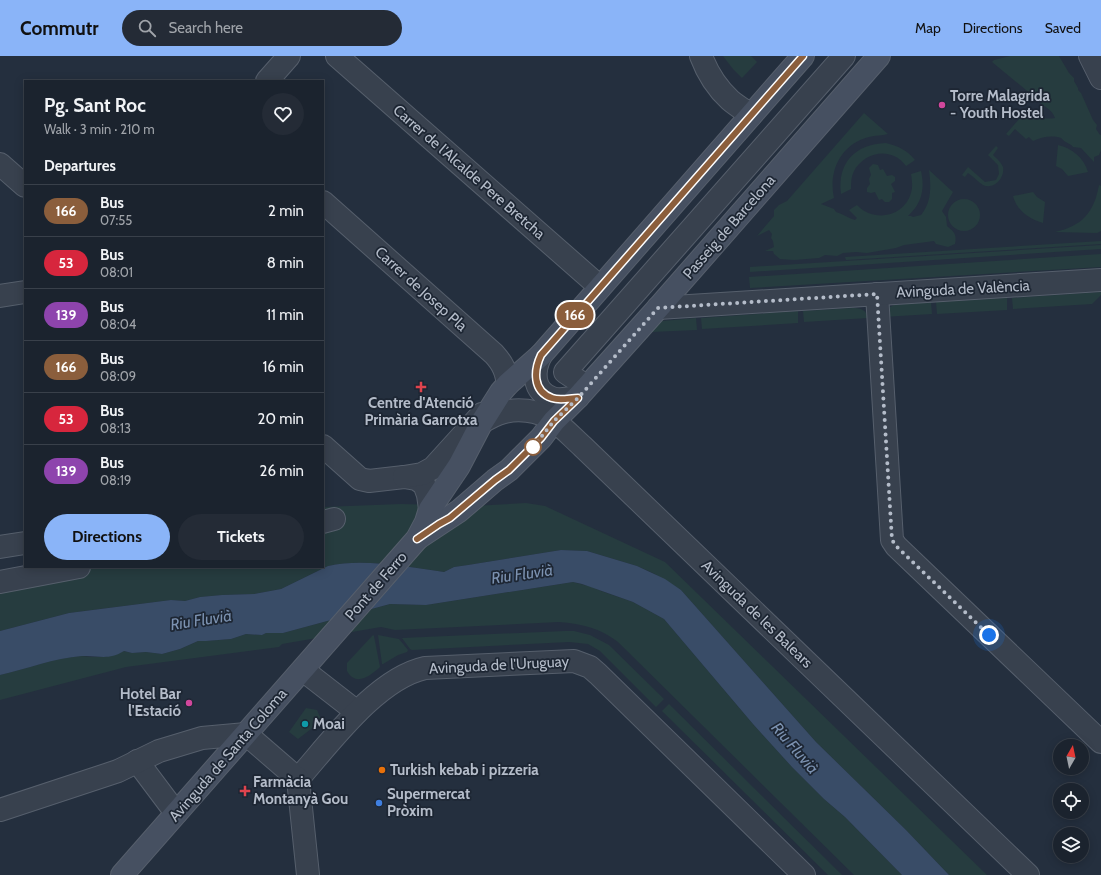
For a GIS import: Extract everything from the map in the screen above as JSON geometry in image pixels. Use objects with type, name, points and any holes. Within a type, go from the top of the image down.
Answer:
[{"type":"main road","points":[[417,539],[426,522],[430,509],[459,466],[474,427],[505,388],[541,355],[803,56]]},
{"type":"main road","name":"Passeig de Barcelona","points":[[417,539],[450,518],[509,470],[541,438],[579,390],[658,308],[879,56]]},
{"type":"main road","name":"Pont de Ferro","points":[[334,634],[417,539]]},
{"type":"main road","name":"Avinguda de Santa Coloma","points":[[122,875],[334,634]]},
{"type":"street","points":[[268,80],[289,56]]},
{"type":"street","name":"Carrer de l'Alcalde Pere Bretcha","points":[[337,56],[600,287]]},
{"type":"street","points":[[701,56],[723,92],[731,101],[751,115]]},
{"type":"street","name":"Passeig de Barcelona","points":[[579,390],[565,372],[844,56]]},
{"type":"street","points":[[1090,56],[1101,78]]},
{"type":"street","points":[[0,164],[24,185]]},
{"type":"street","name":"Carrer de Josep Pla","points":[[324,203],[494,354],[502,363],[506,373],[505,388]]},
{"type":"street","name":"Avinguda de València","points":[[658,308],[1101,280]]},
{"type":"street","points":[[0,296],[24,292]]},
{"type":"street","points":[[877,294],[892,540],[896,546],[1101,742]]},
{"type":"street","points":[[541,355],[536,365],[535,376],[538,385],[544,394],[560,399],[579,390]]},
{"type":"street","name":"Avinguda de les Balears","points":[[474,427],[499,413],[526,410],[540,414],[554,421],[582,446],[1028,875]]},
{"type":"street","points":[[324,447],[360,479],[369,481],[404,477],[422,474],[433,468],[474,427]]},
{"type":"street","points":[[404,477],[416,479],[424,484],[428,494],[430,509]]},
{"type":"street","points":[[0,547],[24,543]]},
{"type":"street","points":[[0,582],[74,568]]},
{"type":"street","name":"Avinguda de l'Uruguay","points":[[298,779],[357,712],[378,693],[396,680],[416,670],[425,668],[574,661],[590,667],[598,674],[804,875]]},
{"type":"street","points":[[303,670],[357,712]]},
{"type":"street","points":[[0,810],[118,771],[159,751],[202,738],[246,734],[298,779],[308,875]]},
{"type":"street","points":[[137,761],[176,813]]},
{"type":"green space","points":[[723,56],[751,56],[757,62],[742,78]]},
{"type":"green space","points":[[1010,56],[1059,56],[1069,73],[1074,78],[1078,90],[1081,93],[1093,120],[1097,125],[1096,129],[1101,135],[1101,150],[1099,155],[1094,157],[1094,162],[1081,148],[1073,147],[1061,138],[1047,137],[1039,138],[1033,141],[1029,137],[1026,139],[1015,129],[1009,136],[1006,134],[1027,110],[1047,119],[1055,118],[1054,115],[1037,99],[992,62],[994,60]]},
{"type":"green space","points":[[864,113],[888,134],[871,136],[859,141],[844,152],[835,169],[833,178],[834,198],[821,204],[855,220],[857,218],[849,210],[857,205],[864,211],[872,214],[888,215],[902,208],[911,193],[911,174],[921,171],[923,184],[921,195],[913,211],[908,216],[913,217],[921,215],[925,210],[929,199],[929,170],[953,192],[942,211],[946,217],[947,226],[955,235],[955,244],[948,247],[936,244],[934,241],[904,245],[896,248],[867,253],[843,253],[837,256],[825,255],[819,258],[794,260],[780,259],[774,254],[773,251],[765,251],[774,247],[771,238],[772,234],[769,230],[757,236],[774,216],[774,210],[779,205],[787,201]]},
{"type":"green space","points":[[886,143],[902,149],[915,160],[906,166],[898,158],[889,154],[877,154],[866,158],[854,171],[851,189],[841,194],[842,173],[850,157],[865,147]]},
{"type":"green space","points":[[1058,145],[1063,146],[1077,154],[1084,162],[1088,172],[1068,176],[1062,169],[1056,166]]},
{"type":"green space","points":[[996,146],[998,148],[993,155],[1003,167],[1002,175],[998,182],[991,186],[987,186],[981,184],[968,173],[965,177],[962,175],[968,167],[985,182],[996,180],[999,174],[998,165],[988,155]]},
{"type":"green space","points":[[873,164],[878,165],[880,170],[883,169],[887,176],[892,175],[895,177],[895,181],[891,184],[895,192],[892,193],[892,199],[889,202],[885,202],[882,199],[879,200],[875,192],[867,192],[871,175],[869,168]]},
{"type":"green space","points":[[1099,185],[1101,186],[1101,231],[1097,233],[1055,232],[1073,226],[1085,217],[1094,203]]},
{"type":"green space","points":[[1033,192],[1037,197],[1045,202],[1043,223],[1024,214],[1017,206],[1013,196]]},
{"type":"green space","points":[[961,199],[967,199],[976,203],[980,215],[976,227],[967,231],[961,231],[952,227],[948,218],[948,212],[952,203]]},
{"type":"green space","points":[[1101,241],[1101,244],[846,260],[845,257]]},
{"type":"green space","points":[[1101,245],[1101,249],[750,272],[750,267]]},
{"type":"green space","points":[[1101,254],[1101,267],[750,288],[749,277]]},
{"type":"green space","points":[[1101,292],[1101,295],[1092,304],[1013,309],[1012,298]]},
{"type":"green space","points":[[1007,298],[1007,310],[937,314],[936,302]]},
{"type":"green space","points":[[931,302],[932,314],[883,317],[888,308],[894,305]]},
{"type":"green space","points":[[853,308],[863,310],[868,318],[804,322],[803,311]]},
{"type":"green space","points":[[798,311],[798,323],[702,329],[701,318]]},
{"type":"green space","points":[[696,318],[697,330],[651,332],[658,323],[662,321]]},
{"type":"green space","points":[[526,503],[545,506],[665,562],[987,875],[949,875],[906,830],[816,742],[681,590],[653,573],[637,566],[587,551],[561,550],[454,567],[444,572],[371,563],[342,564],[324,568],[324,507],[401,504],[473,506]]},
{"type":"green space","points":[[78,568],[324,568],[281,589],[254,594],[200,597],[185,601],[171,600],[69,613],[0,631],[0,582]]},
{"type":"green space","points":[[573,582],[592,587],[633,602],[664,619],[753,724],[792,767],[824,799],[845,817],[902,875],[854,875],[618,642],[597,630],[575,624],[559,622],[395,630],[381,627],[282,644],[279,647],[126,667],[0,700],[0,675],[50,661],[81,656],[108,656],[123,651],[132,653],[146,652],[162,654],[180,649],[198,641],[231,639],[246,634],[262,635],[266,633],[283,633],[390,604],[426,605]]},
{"type":"green space","points":[[574,631],[590,635],[609,645],[664,699],[656,707],[600,651],[588,644],[569,642],[412,650],[402,638]]},
{"type":"green space","points":[[373,635],[380,667],[368,676],[359,679],[355,678],[347,671],[347,663]]},
{"type":"green space","points":[[378,635],[399,639],[408,650],[407,652],[382,664]]},
{"type":"green space","points":[[669,704],[842,875],[828,875],[662,711]]},
{"type":"green space","points":[[306,708],[317,710],[321,719],[315,726],[298,739],[289,732]]},
{"type":"water","name":"Riu Fluvià","points":[[561,550],[587,551],[637,566],[665,579],[681,590],[816,742],[906,830],[949,875],[902,875],[845,817],[824,799],[792,767],[753,724],[664,619],[633,602],[573,582],[426,605],[390,604],[283,633],[266,633],[262,635],[246,634],[231,639],[198,641],[180,649],[162,654],[146,652],[132,653],[124,651],[108,657],[72,657],[51,661],[0,675],[0,631],[69,613],[171,600],[185,601],[200,597],[254,594],[281,589],[328,566],[342,564],[386,564],[444,572],[454,567]]},
{"type":"bus line","name":"166","points":[[417,539],[430,529],[450,518],[509,470],[541,438],[554,421],[578,398],[560,399],[544,394],[538,385],[535,376],[536,365],[541,355],[803,56]]},
{"type":"place","name":"Torre Malagrida - Youth Hostel","points":[[942,105]]},
{"type":"place","name":"Centre d'Atenció Primària Garrotxa","points":[[421,387]]},
{"type":"place","name":"Hotel Bar l'Estació","points":[[189,703]]},
{"type":"place","name":"Moai","points":[[305,724]]},
{"type":"place","name":"Turkish kebab i pizzeria","points":[[382,770]]},
{"type":"place","name":"Farmàcia Montanyà Gou","points":[[245,791]]},
{"type":"place","name":"Supermercat Pròxim","points":[[379,803]]},
{"type":"route","points":[[533,447],[554,421],[578,398],[658,308],[877,294],[892,540],[896,546],[989,635]]}]
